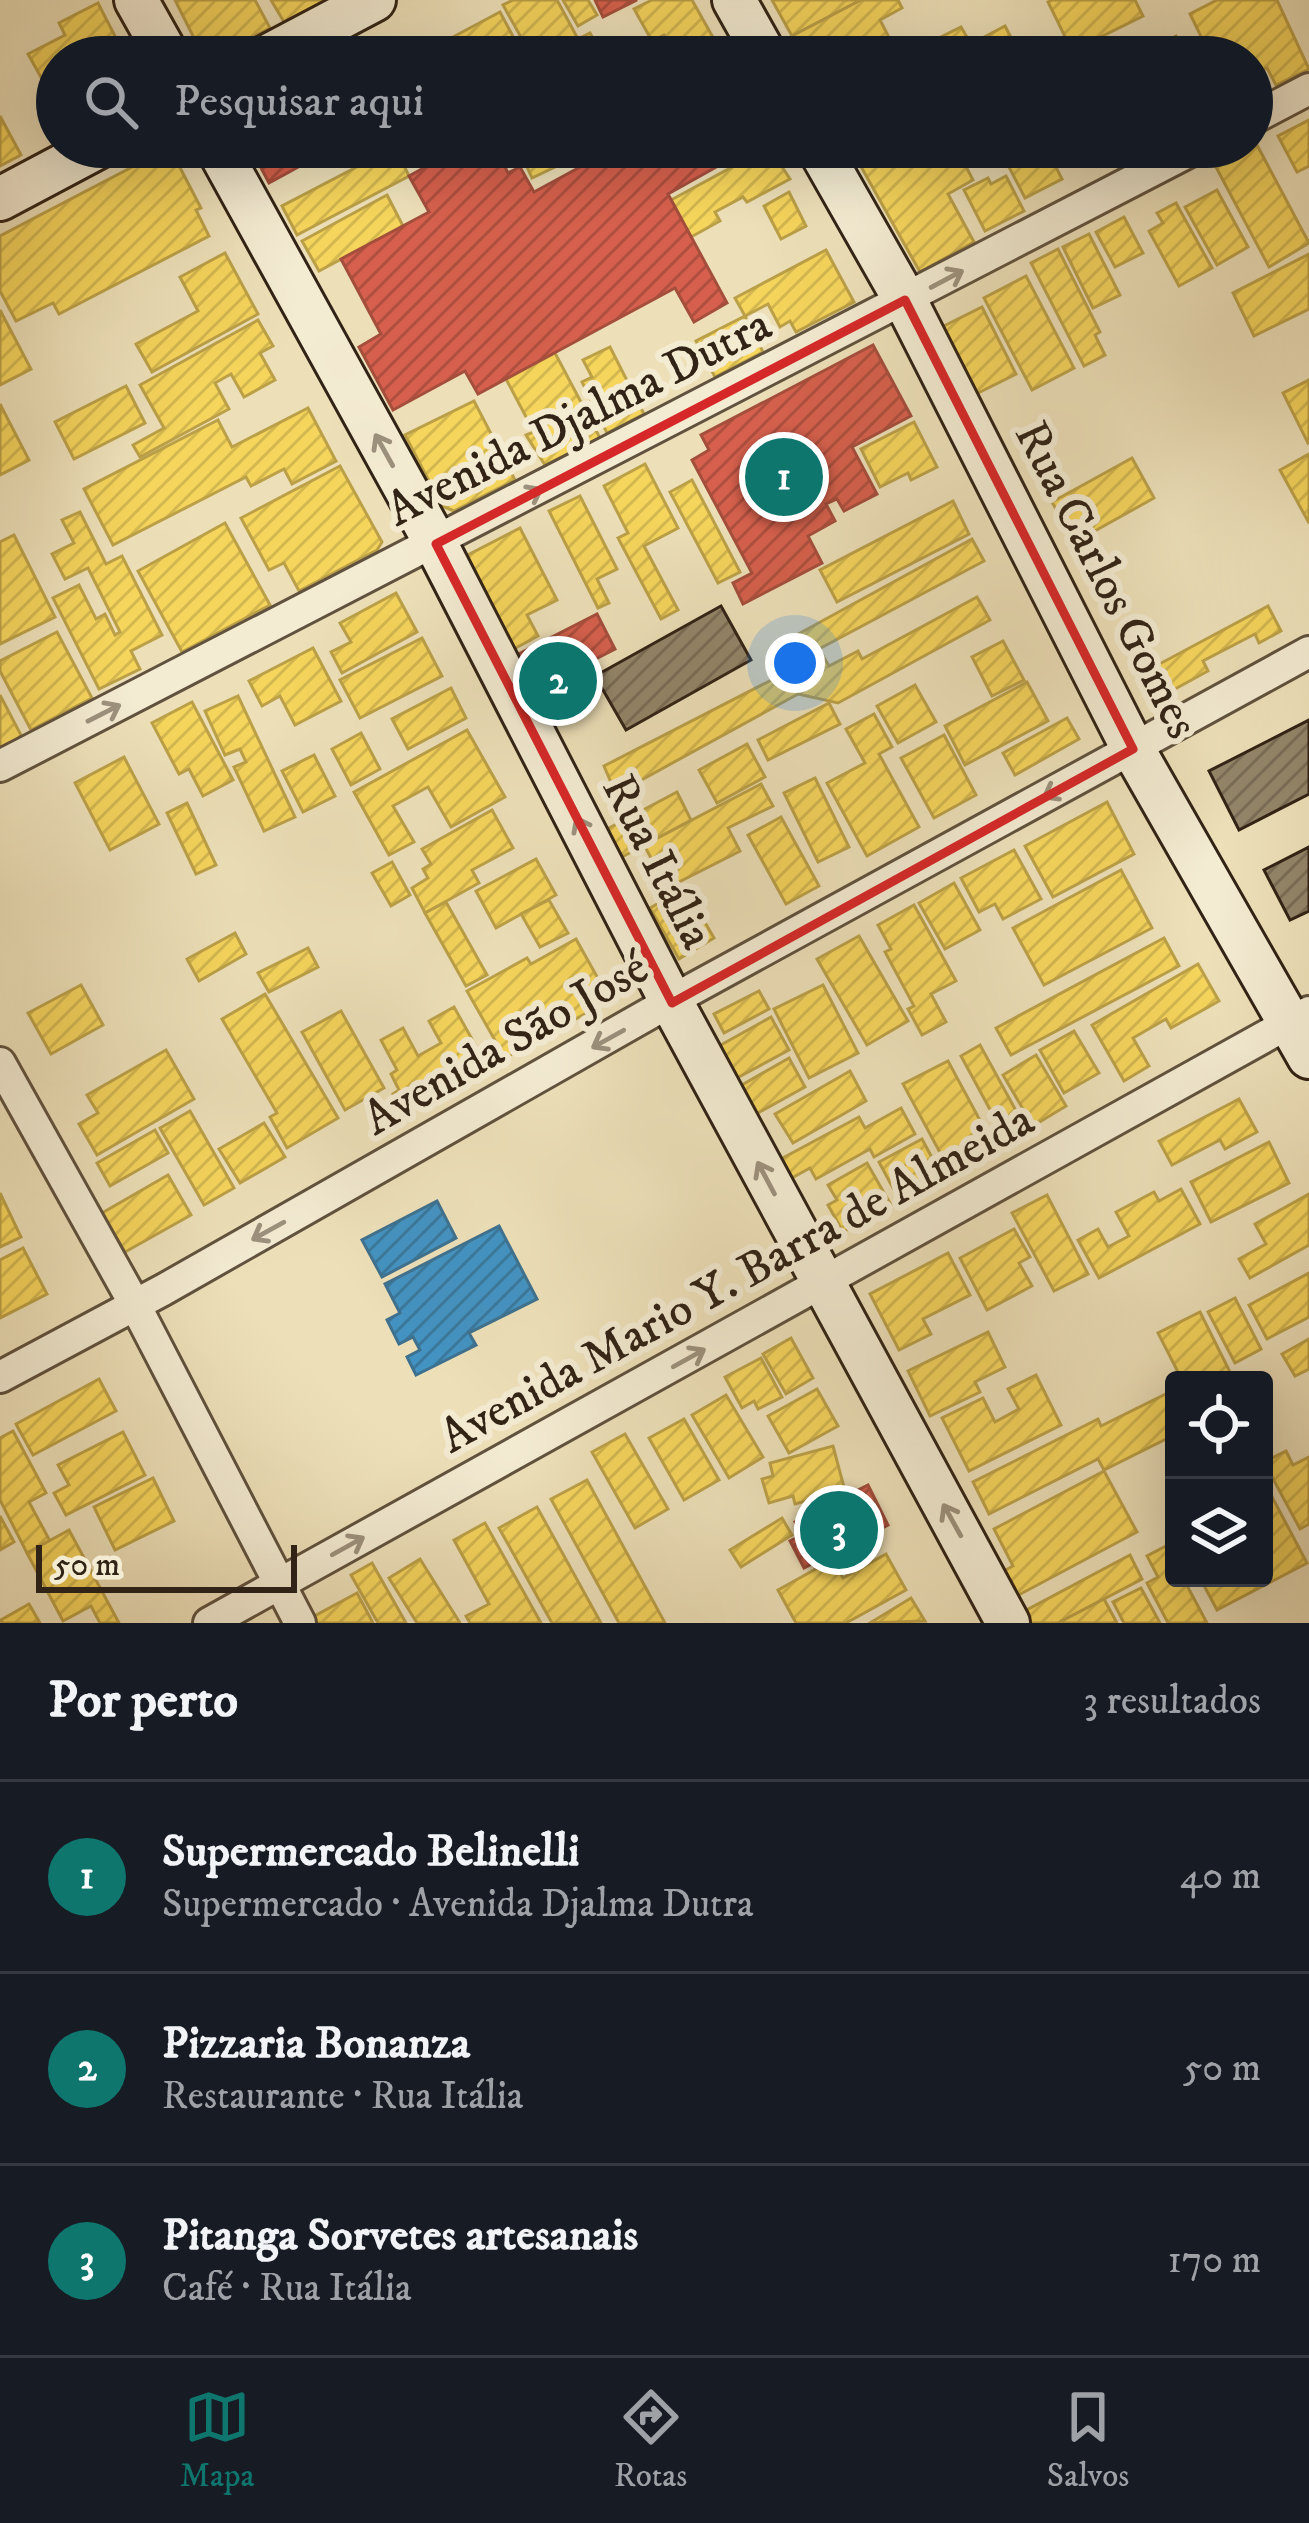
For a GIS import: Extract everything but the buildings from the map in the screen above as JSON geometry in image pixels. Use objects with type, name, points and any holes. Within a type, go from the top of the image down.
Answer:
[{"type":"street","points":[[136,0],[156,36]]},
{"type":"street","points":[[306,36],[374,0]]},
{"type":"street","points":[[734,0],[754,36]]},
{"type":"street","points":[[1273,108],[1309,89]]},
{"type":"street","points":[[0,199],[58,168]]},
{"type":"street","name":"Rua Itália","points":[[229,168],[436,544],[672,1004],[1008,1623]]},
{"type":"street","name":"Rua Carlos Gomes","points":[[830,168],[905,301],[1133,749],[1303,1031]]},
{"type":"street","name":"Avenida Djalma Dutra","points":[[0,766],[1158,168]]},
{"type":"street","name":"Avenida São José","points":[[0,1377],[1309,652]]},
{"type":"street","name":"Avenida Mario Y. Barra de Almeida","points":[[208,1623],[823,1284],[1303,1031]]},
{"type":"street","points":[[0,1064],[134,1304],[300,1623]]},
{"type":"highlighted area","points":[[905,300],[1133,749],[672,1003],[436,544]]},
{"type":"place","name":"Supermercado Belinelli","points":[[784,477]]},
{"type":"place","name":"Pizzaria Bonanza","points":[[558,681]]},
{"type":"place","name":"Pitanga Sorvetes artesanais","points":[[839,1530]]}]
